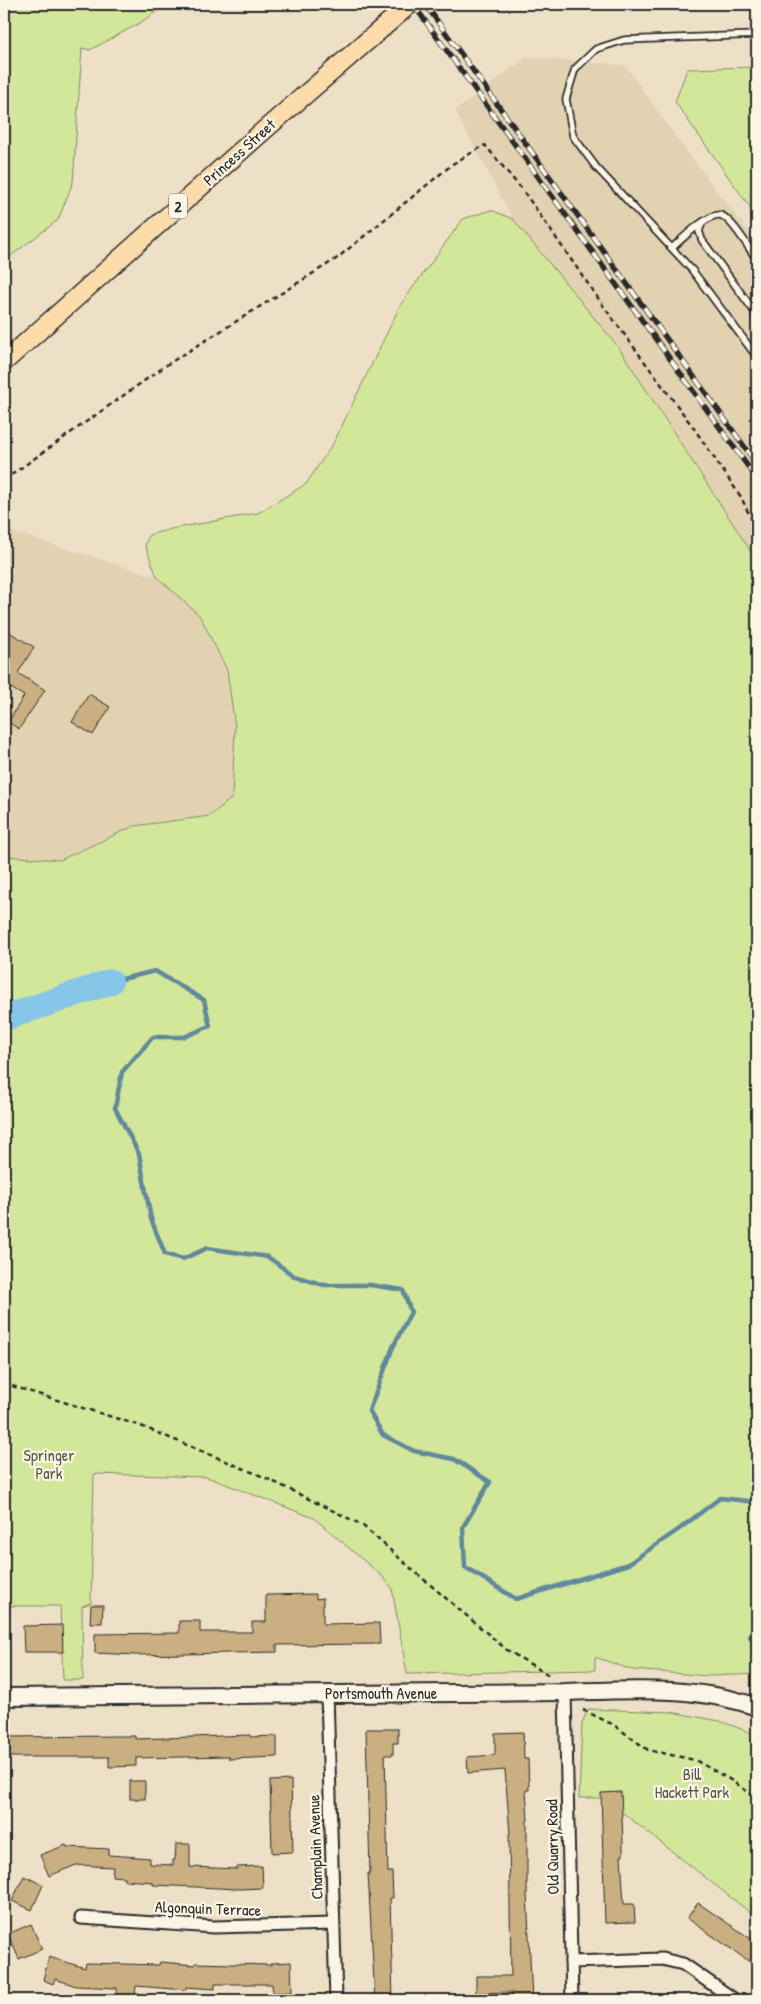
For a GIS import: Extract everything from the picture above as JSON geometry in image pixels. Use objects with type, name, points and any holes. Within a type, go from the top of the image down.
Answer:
[{"type":"main road","name":"Princess Street","points":[[4,362],[254,139],[410,4]]},
{"type":"main road","name":"Portsmouth Avenue","points":[[4,1697],[653,1690],[689,1692],[757,1707]]},
{"type":"street","name":"Old Quarry Road","points":[[565,1692],[572,2000]]},
{"type":"street","name":"Champlain Avenue","points":[[327,1694],[336,2000]]},
{"type":"street","name":"Algonquin Terrace","points":[[81,1918],[214,1927],[334,1924]]},
{"type":"street","points":[[571,1962],[662,1958],[682,1964],[735,2000]]},
{"type":"lane","points":[[757,35],[624,40],[596,49],[575,69],[566,99],[573,136],[596,167],[692,270],[757,356]]},
{"type":"lane","points":[[672,248],[711,216],[720,215],[728,220],[757,260]]},
{"type":"lane","points":[[702,223],[699,231],[702,240],[757,315]]},
{"type":"path","points":[[4,480],[168,364],[336,259],[454,163],[485,145],[524,192],[693,427],[741,497],[757,531]]},
{"type":"path","points":[[4,1382],[141,1426],[264,1477],[362,1524],[507,1650],[544,1674],[554,1678]]},
{"type":"path","points":[[583,1710],[614,1725],[648,1750],[695,1760],[729,1779],[757,1798]]},
{"type":"shaded area","points":[[527,57],[625,65],[684,148],[757,243],[757,561],[619,348],[513,219],[455,111]]},
{"type":"shaded area","points":[[4,529],[157,577],[200,616],[227,670],[235,727],[232,798],[210,816],[134,826],[60,860],[4,856]]},
{"type":"green space","points":[[4,4],[167,4],[140,23],[90,50],[82,48],[73,182],[58,220],[4,261]]},
{"type":"green space","points":[[757,67],[757,217],[675,102],[687,69]]},
{"type":"green space","name":"Springer Park","points":[[491,210],[513,219],[619,348],[757,561],[757,1674],[709,1676],[632,1670],[595,1657],[595,1670],[407,1674],[392,1588],[383,1577],[314,1518],[207,1477],[94,1474],[91,1603],[82,1606],[83,1680],[63,1680],[60,1606],[4,1606],[4,856],[60,860],[134,826],[210,816],[232,798],[235,727],[227,670],[200,616],[157,577],[145,545],[149,535],[171,529],[258,513],[306,484],[334,442],[401,304],[463,219]]},
{"type":"green space","name":"Bill Hackett Park","points":[[588,1709],[671,1712],[720,1721],[757,1735],[757,1918],[604,1798],[579,1798],[582,1723]]},
{"type":"building","points":[[4,629],[34,647],[18,673],[45,690],[19,729],[8,722],[24,696],[4,684]]},
{"type":"building","points":[[89,694],[110,707],[93,735],[72,722]]},
{"type":"building","points":[[316,1594],[316,1599],[323,1598],[323,1624],[379,1623],[380,1644],[277,1645],[277,1652],[136,1655],[95,1653],[95,1634],[179,1633],[179,1621],[200,1621],[200,1632],[252,1632],[252,1622],[266,1622],[266,1595]]},
{"type":"building","points":[[91,1605],[103,1605],[102,1623],[90,1623]]},
{"type":"building","points":[[62,1625],[63,1652],[24,1652],[23,1626]]},
{"type":"building","points":[[366,1729],[398,1729],[398,1743],[393,1743],[393,1755],[385,1755],[388,1872],[392,1872],[393,1898],[390,1898],[393,2000],[375,2000],[368,1873],[370,1873]]},
{"type":"building","points":[[523,1732],[524,1759],[528,1759],[529,1790],[526,1790],[528,1820],[527,1894],[532,2000],[512,2000],[512,1992],[476,1993],[476,1976],[511,1976],[510,1834],[505,1770],[468,1773],[467,1757],[495,1755],[495,1733]]},
{"type":"building","points":[[250,1735],[250,1737],[277,1736],[277,1757],[229,1759],[229,1756],[136,1758],[136,1766],[109,1767],[109,1757],[4,1757],[4,1737],[135,1736],[135,1739]]},
{"type":"building","points":[[291,1780],[293,1852],[272,1853],[270,1781]]},
{"type":"building","points":[[130,1781],[145,1781],[145,1799],[130,1799]]},
{"type":"building","points":[[621,1792],[623,1856],[621,1856],[624,1904],[634,1904],[635,1922],[605,1923],[601,1793]]},
{"type":"building","points":[[176,1844],[190,1844],[190,1867],[237,1869],[237,1867],[262,1866],[263,1888],[239,1889],[153,1885],[153,1882],[124,1880],[124,1877],[112,1876],[113,1867],[76,1865],[49,1876],[40,1855],[66,1845],[67,1847],[109,1849],[109,1855],[150,1858],[150,1864],[173,1865]]},
{"type":"building","points":[[24,1876],[43,1885],[32,1910],[12,1901]]},
{"type":"building","points":[[698,1903],[757,1943],[757,1967],[687,1918]]},
{"type":"building","points":[[31,1924],[42,1949],[19,1959],[8,1934]]},
{"type":"building","points":[[49,1957],[85,1968],[86,1963],[159,1965],[160,1962],[195,1965],[195,1963],[271,1965],[271,1963],[291,1962],[292,1992],[273,1993],[272,1984],[215,1984],[215,1989],[186,1987],[186,1990],[136,1986],[135,1996],[117,1995],[117,1988],[76,1986],[55,1979],[53,1984],[43,1980]]},
{"type":"waterway","points":[[110,982],[155,971],[204,1000],[210,1026],[184,1037],[153,1037],[122,1072],[115,1108],[139,1154],[151,1219],[165,1254],[183,1259],[207,1248],[268,1257],[294,1276],[324,1285],[370,1285],[403,1290],[411,1312],[393,1347],[369,1411],[383,1435],[414,1451],[454,1459],[490,1482],[463,1527],[465,1567],[516,1599],[628,1564],[678,1530],[720,1498],[757,1502]]},
{"type":"waterway","points":[[4,1018],[110,982]]},
{"type":"waterway","points":[[757,1615],[750,1637],[757,1642]]},
{"type":"railway","points":[[413,4],[757,479]]},
{"type":"railway","points":[[425,4],[757,464]]}]
